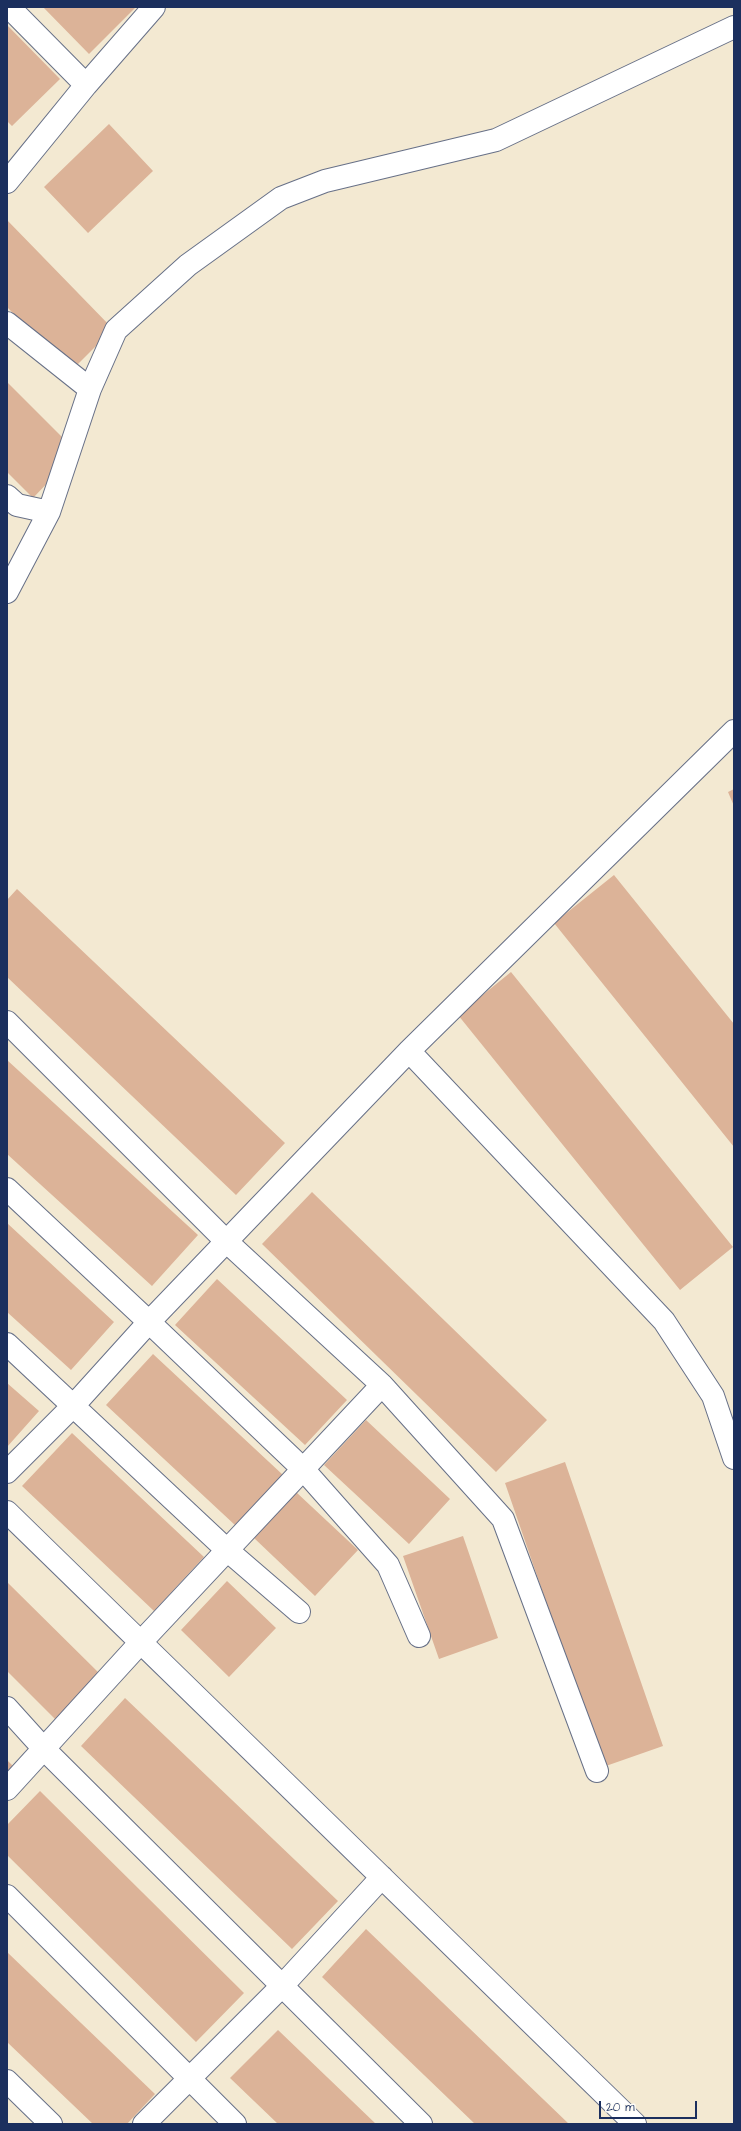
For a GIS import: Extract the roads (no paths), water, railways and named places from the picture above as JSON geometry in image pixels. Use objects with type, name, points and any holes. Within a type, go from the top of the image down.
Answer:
[{"type":"street","points":[[9,7],[86,85]]},
{"type":"street","points":[[8,178],[154,7]]},
{"type":"street","points":[[7,592],[49,512],[90,389],[116,330],[188,265],[281,198],[326,181],[496,140],[734,27]]},
{"type":"street","points":[[7,323],[90,389]]},
{"type":"street","points":[[7,496],[17,505],[49,512]]},
{"type":"street","points":[[7,1472],[74,1405],[149,1322],[409,1051],[734,731]]},
{"type":"street","points":[[7,1022],[227,1242],[382,1384],[503,1519],[597,1771]]},
{"type":"street","points":[[409,1051],[664,1321],[713,1396],[734,1458]]},
{"type":"street","points":[[7,1189],[303,1469],[388,1565],[419,1636]]},
{"type":"street","points":[[7,1344],[74,1405],[227,1550],[299,1612]]},
{"type":"street","points":[[7,1789],[141,1642],[382,1384]]},
{"type":"street","points":[[7,1512],[635,2124]]},
{"type":"street","points":[[7,1708],[44,1749],[421,2124]]},
{"type":"street","points":[[144,2124],[282,1986],[382,1878]]},
{"type":"street","points":[[7,1896],[236,2124]]},
{"type":"street","points":[[7,2081],[51,2124]]}]
